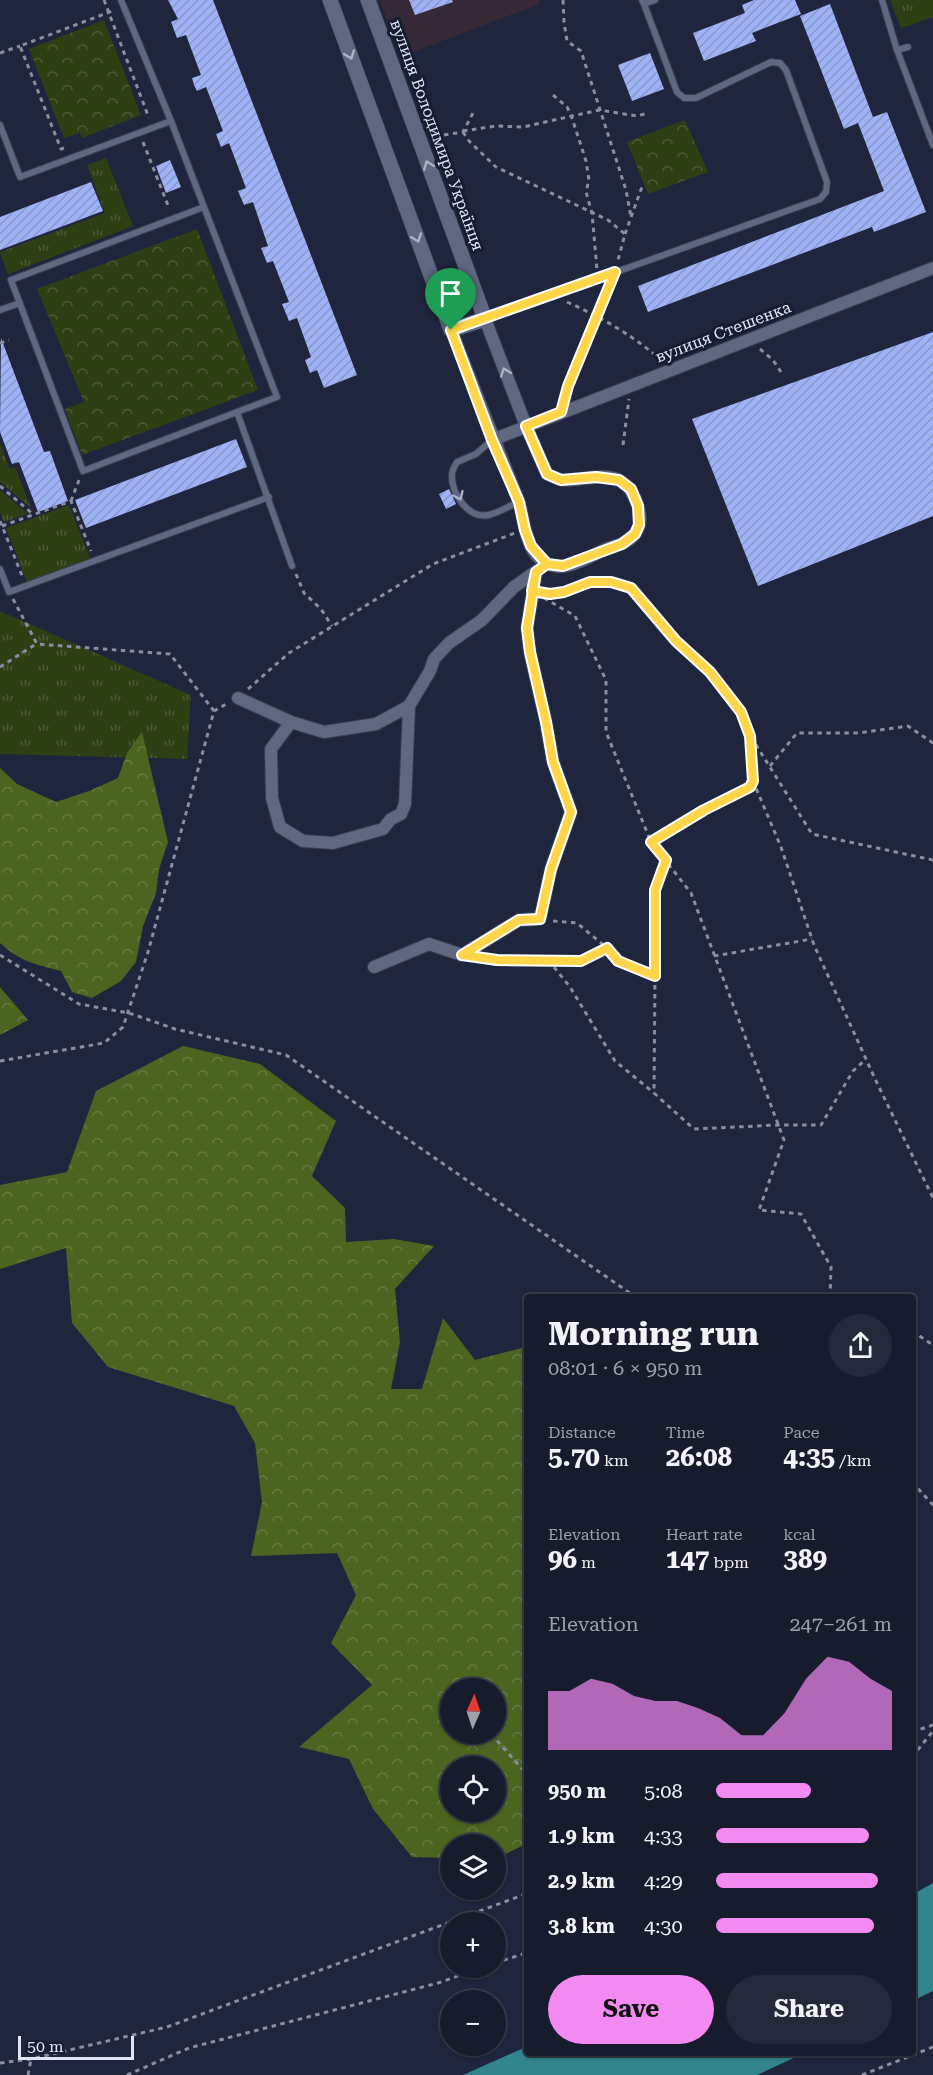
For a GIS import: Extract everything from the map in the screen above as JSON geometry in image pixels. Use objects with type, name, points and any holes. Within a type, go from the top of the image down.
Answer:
[{"type":"street","points":[[291,722],[271,748],[272,798],[280,826],[303,841],[333,843],[383,829],[392,819],[402,814],[405,804],[409,706],[430,671],[434,659],[449,643],[482,620],[514,587],[547,564],[531,546],[519,502],[492,440],[330,0]]},
{"type":"street","name":"вулиця Володимира Українця","points":[[368,0],[485,319],[547,474],[561,480],[596,477],[619,480],[631,489],[638,506],[639,525],[635,534],[622,544],[563,566],[547,564]]},
{"type":"street","name":"вулиця Стешенка","points":[[492,440],[933,268]]},
{"type":"street","points":[[451,330],[485,319]]},
{"type":"street","points":[[374,967],[429,945],[462,955],[519,920],[540,919],[551,869],[571,812],[553,762],[530,652],[527,628],[536,572]]},
{"type":"street","points":[[238,698],[291,722],[324,732],[376,724],[409,706]]},
{"type":"lane","points":[[485,319],[820,199],[826,192],[827,182],[786,70],[780,63],[771,62],[696,98],[684,98],[677,92],[643,2],[655,0]]},
{"type":"lane","points":[[882,0],[897,50],[933,145]]},
{"type":"lane","points":[[123,3],[171,121],[278,397],[83,471],[11,280],[204,207]]},
{"type":"lane","points":[[897,50],[908,47]]},
{"type":"lane","points":[[0,125],[20,177],[171,121]]},
{"type":"lane","points":[[0,310],[20,303]]},
{"type":"lane","points":[[237,412],[292,566]]},
{"type":"lane","points":[[492,440],[477,454],[457,462],[452,473],[453,485],[464,506],[472,513],[487,515],[519,502]]},
{"type":"lane","points":[[0,569],[9,592],[269,497]]},
{"type":"path","points":[[104,0],[150,117],[139,122]]},
{"type":"path","points":[[563,0],[567,41],[581,51],[626,190],[632,217]]},
{"type":"path","points":[[0,53],[109,12],[123,3]]},
{"type":"path","points":[[20,45],[62,149],[73,145]]},
{"type":"path","points":[[553,95],[567,107],[586,161],[589,180],[586,192],[592,213],[598,278]]},
{"type":"path","points":[[444,135],[496,126],[523,127],[599,110],[637,116],[648,113]]},
{"type":"path","points":[[463,132],[473,113]]},
{"type":"path","points":[[463,132],[496,167],[608,220],[625,234]]},
{"type":"path","points":[[140,133],[173,218]]},
{"type":"path","points":[[561,412],[568,386],[615,272],[625,234],[644,184]]},
{"type":"path","points":[[551,295],[597,315],[651,351],[672,369]]},
{"type":"path","points":[[0,343],[9,340]]},
{"type":"path","points":[[745,341],[773,360],[783,375]]},
{"type":"path","points":[[623,445],[631,385]]},
{"type":"path","points":[[83,471],[71,501],[94,561]]},
{"type":"path","points":[[0,486],[34,515]]},
{"type":"path","points":[[2,526],[71,501]]},
{"type":"path","points":[[0,521],[26,586]]},
{"type":"path","points":[[292,566],[304,593],[321,609],[332,626]]},
{"type":"path","points":[[532,591],[550,594],[564,592],[590,582],[611,582],[631,588],[676,641],[710,672],[741,712],[750,736],[812,834],[933,860]]},
{"type":"path","points":[[532,591],[575,616],[606,680],[606,732],[651,842],[691,893],[784,1140],[759,1210],[801,1214],[831,1267],[830,1294]]},
{"type":"path","points":[[9,592],[37,644]]},
{"type":"path","points":[[0,667],[37,644],[170,654],[214,711]]},
{"type":"path","points":[[770,766],[797,734],[858,732],[908,726],[933,743]]},
{"type":"path","points":[[750,736],[753,781],[781,847],[812,939],[866,1059],[933,1198]]},
{"type":"path","points":[[651,842],[704,810],[750,787],[753,781]]},
{"type":"path","points":[[654,1093],[655,890],[666,860]]},
{"type":"path","points":[[540,919],[577,923],[607,948],[618,961],[655,976]]},
{"type":"path","points":[[714,956],[812,939]]},
{"type":"path","points":[[462,955],[497,960],[581,961],[607,948]]},
{"type":"path","points":[[0,956],[79,1004],[129,1012],[175,1029],[285,1055],[631,1294]]},
{"type":"path","points":[[549,961],[570,987],[615,1061],[694,1129],[821,1125],[853,1071],[866,1059]]},
{"type":"path","points":[[0,1061],[104,1043],[123,1027],[129,1012]]},
{"type":"path","points":[[916,1334],[933,1345]]},
{"type":"path","points":[[916,1486],[933,1505]]},
{"type":"path","points":[[916,1731],[933,1725]]},
{"type":"path","points":[[916,1752],[933,1731]]},
{"type":"path","points":[[500,1744],[524,1771]]},
{"type":"path","points":[[0,2063],[31,2059],[167,2028],[524,1895]]},
{"type":"path","points":[[506,1959],[524,1953]]},
{"type":"path","points":[[127,2075],[189,2048],[452,1978]]},
{"type":"path","points":[[916,2054],[933,2047]]},
{"type":"path","points":[[862,2075],[910,2056]]},
{"type":"path","points":[[28,2075],[31,2059]]},
{"type":"shaded area","points":[[380,0],[539,0],[540,4],[400,57]]},
{"type":"shaded area","points":[[933,1883],[933,1991],[916,1999],[916,1893]]},
{"type":"shaded area","points":[[524,2048],[524,2056],[798,2056],[757,2075],[463,2075]]},
{"type":"green space","points":[[890,0],[933,0],[933,17],[901,28]]},
{"type":"green space","points":[[104,20],[141,115],[82,138],[80,133],[64,138],[29,49]]},
{"type":"green space","points":[[685,120],[708,172],[648,194],[627,142]]},
{"type":"green space","points":[[106,158],[133,226],[8,274],[0,252],[105,213],[87,165]]},
{"type":"green space","points":[[197,229],[258,390],[82,455],[65,409],[84,402],[37,289]]},
{"type":"green space","points":[[0,443],[10,469],[15,467],[31,508],[0,482]]},
{"type":"green space","points":[[0,490],[28,514],[4,522],[0,512]]},
{"type":"green space","points":[[69,505],[90,558],[27,582],[6,528]]},
{"type":"green space","points":[[0,611],[191,695],[187,759],[0,754]]},
{"type":"green space","points":[[142,732],[168,842],[159,869],[156,893],[143,926],[136,962],[121,981],[92,998],[72,992],[61,971],[21,958],[0,943],[0,768],[17,784],[56,802],[118,778],[127,753]]},
{"type":"green space","points":[[0,987],[28,1020],[0,1035]]},
{"type":"green space","points":[[183,1046],[260,1064],[336,1121],[312,1176],[345,1208],[346,1242],[394,1239],[434,1246],[395,1289],[400,1342],[391,1389],[422,1389],[443,1318],[475,1360],[524,1348],[524,1845],[506,1854],[506,1834],[440,1834],[440,1858],[412,1857],[373,1809],[349,1759],[299,1747],[372,1685],[331,1643],[356,1595],[337,1553],[251,1556],[262,1502],[255,1443],[234,1406],[108,1367],[72,1323],[66,1248],[0,1269],[0,1185],[67,1172],[96,1091]]},
{"type":"building","points":[[168,0],[213,0],[357,375],[324,388],[317,370],[310,373],[305,360],[311,357],[297,318],[289,321],[282,304],[289,302],[273,261],[267,263],[261,248],[268,246],[253,202],[244,205],[238,191],[246,188],[229,143],[221,147],[216,134],[223,131],[206,87],[197,91],[194,85],[192,78],[201,75],[186,35],[177,38],[171,22],[178,19]]},
{"type":"building","points":[[409,0],[452,0],[453,2],[415,15]]},
{"type":"building","points":[[754,0],[795,0],[801,14],[752,33],[756,41],[704,61],[693,33],[745,13],[742,5]]},
{"type":"building","points":[[830,4],[873,117],[887,112],[926,212],[874,232],[872,227],[648,312],[638,286],[884,191],[858,123],[844,129],[800,16]]},
{"type":"building","points":[[650,53],[664,89],[632,101],[618,65]]},
{"type":"building","points":[[170,160],[181,187],[166,193],[156,166]]},
{"type":"building","points":[[91,182],[103,211],[0,250],[0,217]]},
{"type":"building","points":[[933,332],[933,516],[758,586],[692,419]]},
{"type":"building","points":[[1,338],[44,452],[50,451],[68,501],[38,512],[19,462],[12,464],[0,432]]},
{"type":"building","points":[[236,439],[247,467],[86,528],[75,500]]},
{"type":"building","points":[[449,489],[456,504],[446,509],[439,494]]},
{"type":"route","points":[[451,330],[492,440],[519,502],[531,546],[547,564],[536,572],[532,591],[527,628],[553,762],[571,812],[551,869],[540,919],[519,920],[462,955],[497,960],[581,961],[607,948],[618,961],[655,976],[655,890],[666,860],[651,842],[704,810],[750,787],[753,781],[750,736],[741,712],[710,672],[676,641],[631,588],[611,582],[590,582],[564,592],[550,594],[532,591],[536,572],[547,564],[563,566],[622,544],[635,534],[639,525],[638,506],[631,489],[619,480],[596,477],[561,480],[547,474],[526,426],[561,412],[568,386],[615,272],[451,330]]}]
